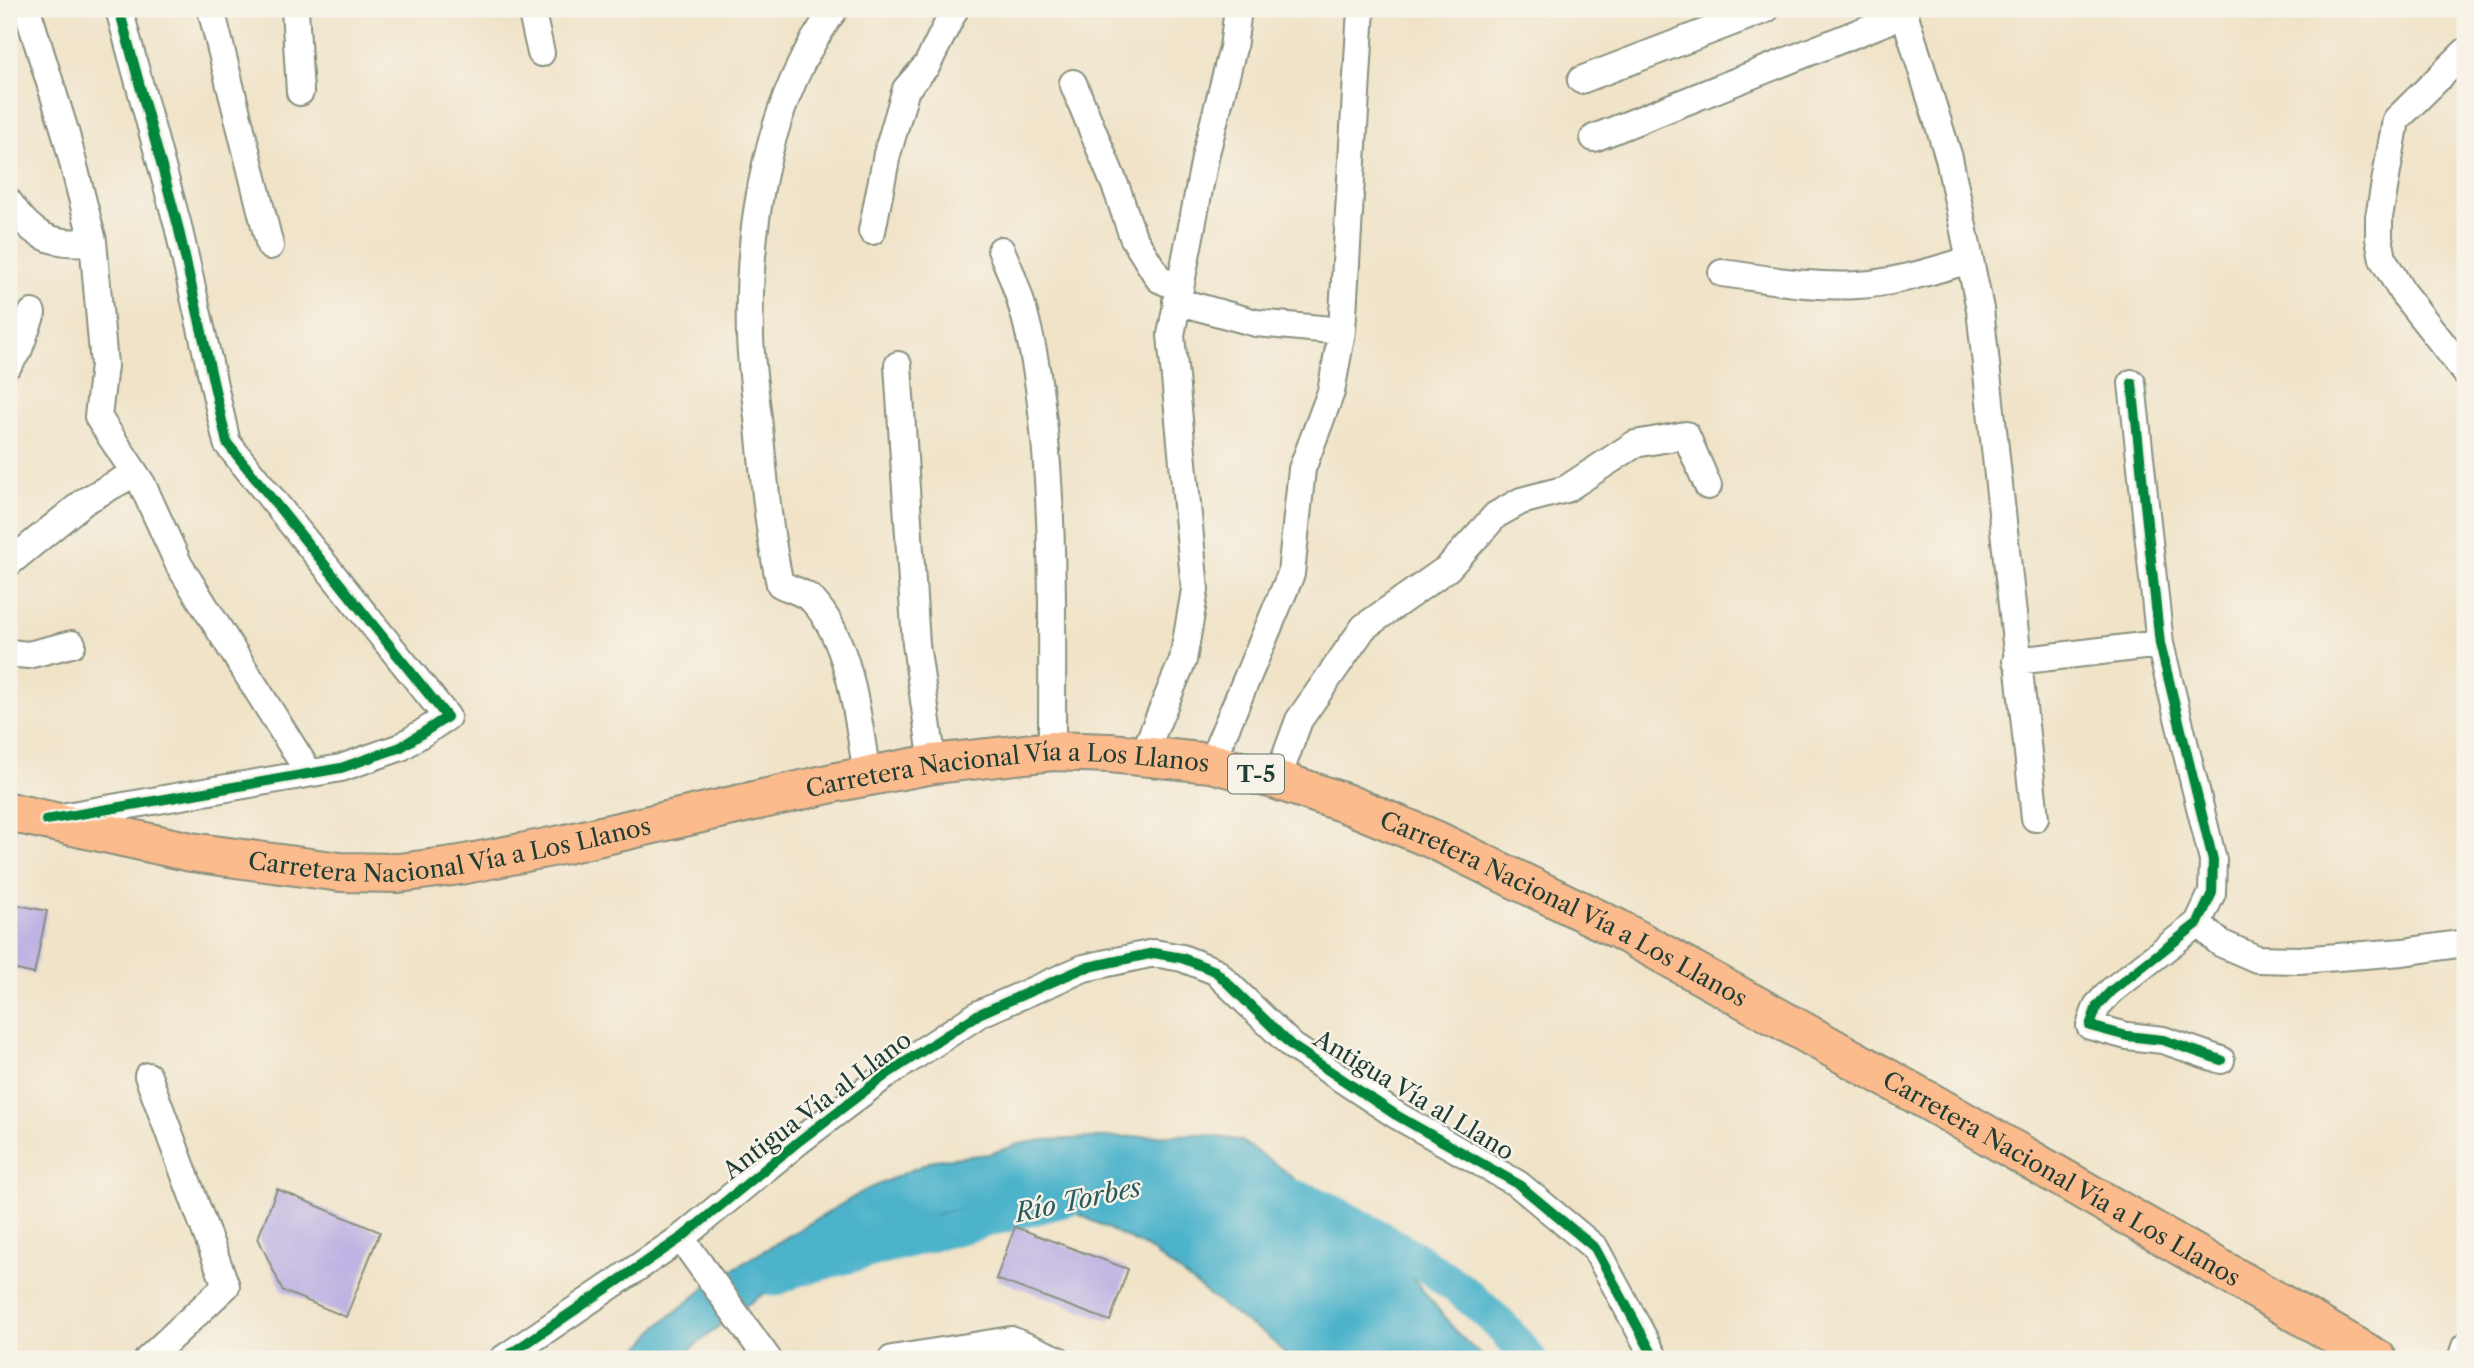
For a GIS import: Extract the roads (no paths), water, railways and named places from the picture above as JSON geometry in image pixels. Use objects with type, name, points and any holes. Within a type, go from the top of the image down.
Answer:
[{"type":"highway","name":"Carretera Nacional Vía a Los Llanos","points":[[9,812],[191,852],[340,872],[399,873],[460,865],[566,844],[867,776],[933,764],[1052,751],[1143,755],[1211,763],[1277,780],[1435,841],[1618,929],[1953,1115],[2376,1359]]},
{"type":"street","points":[[26,9],[65,131],[93,241],[104,365],[98,417],[135,473],[179,565],[309,773]]},
{"type":"street","points":[[46,820],[341,768],[401,747],[447,716],[227,443],[178,226],[119,9]]},
{"type":"street","points":[[211,9],[270,246]]},
{"type":"street","points":[[295,9],[300,92]]},
{"type":"street","points":[[531,9],[541,54]]},
{"type":"street","points":[[835,9],[812,39],[781,115],[757,204],[750,337],[771,543],[780,584],[812,600],[830,627],[852,684],[867,776]]},
{"type":"street","points":[[872,231],[887,154],[906,89],[927,65],[955,9]]},
{"type":"street","points":[[1143,755],[1183,660],[1195,590],[1171,335],[1206,153],[1233,48],[1238,9]]},
{"type":"street","points":[[1211,763],[1290,574],[1302,469],[1331,392],[1342,331],[1361,9]]},
{"type":"street","points":[[1581,80],[1766,9]]},
{"type":"street","points":[[1594,138],[1904,11],[1949,158],[1980,309],[2035,818]]},
{"type":"street","points":[[2465,52],[2396,120],[2379,217],[2383,259],[2402,292],[2465,372]]},
{"type":"street","points":[[1073,83],[1117,190],[1133,237],[1159,279],[1177,295],[1256,323],[1342,331]]},
{"type":"street","points":[[9,202],[26,228],[45,237],[69,243],[93,241]]},
{"type":"street","points":[[1001,250],[1017,283],[1027,318],[1041,399],[1053,541],[1052,751]]},
{"type":"street","points":[[1722,273],[1804,284],[1860,285],[1911,276],[1970,260]]},
{"type":"street","points":[[9,363],[19,349],[32,313]]},
{"type":"street","points":[[898,365],[916,644],[933,764]]},
{"type":"street","points":[[2132,383],[2160,644],[2213,860],[2212,893],[2198,923],[2111,991],[2097,1006],[2090,1026],[2127,1036],[2163,1040],[2221,1059]]},
{"type":"street","points":[[1277,780],[1299,720],[1364,627],[1448,568],[1496,515],[1521,501],[1566,489],[1635,444],[1671,435],[1686,435],[1708,486]]},
{"type":"street","points":[[9,563],[86,501],[135,473]]},
{"type":"street","points":[[2016,661],[2160,644]]},
{"type":"street","points":[[9,653],[28,655],[72,645]]},
{"type":"street","points":[[2198,923],[2220,943],[2257,959],[2299,960],[2403,953],[2465,943]]},
{"type":"street","name":"Antigua Vía al Llano","points":[[503,1359],[681,1238],[799,1141],[887,1074],[979,1014],[1084,968],[1154,953],[1182,958],[1215,971],[1292,1045],[1396,1115],[1518,1184],[1595,1248],[1655,1359]]},
{"type":"street","points":[[148,1076],[226,1286],[148,1359]]},
{"type":"street","points":[[681,1238],[768,1359]]},
{"type":"street","points":[[892,1359],[943,1355],[1011,1340],[1025,1353],[1057,1359]]},
{"type":"street","points":[[2461,1359],[2465,1347]]},
{"type":"water","points":[[1202,1134],[1241,1141],[1280,1167],[1327,1205],[1367,1245],[1403,1266],[1459,1335],[1485,1359],[1291,1359],[1264,1333],[1243,1321],[1148,1248],[1068,1209],[991,1203],[939,1214],[848,1249],[784,1281],[736,1312],[679,1359],[630,1359],[659,1325],[715,1280],[864,1191],[934,1160],[989,1154],[1042,1140]]},
{"type":"waterway","name":"Río Torbes","points":[[775,1279],[794,1270],[1082,1195]]},
{"type":"waterway","name":"Río Torbes","points":[[1290,1196],[1337,1214],[1433,1270],[1475,1301],[1529,1359]]}]
